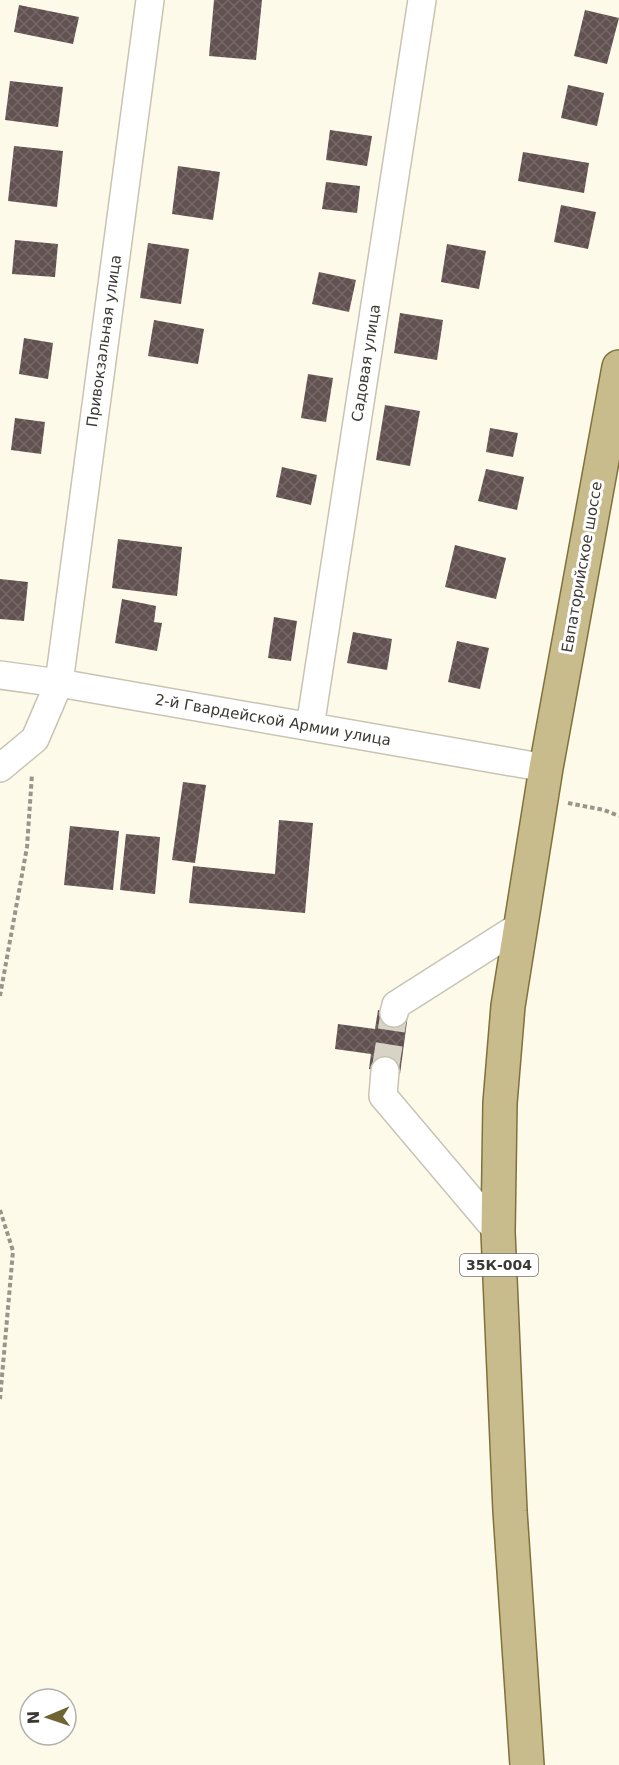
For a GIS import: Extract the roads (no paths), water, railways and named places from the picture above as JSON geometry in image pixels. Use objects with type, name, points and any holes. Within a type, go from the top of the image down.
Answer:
[{"type":"main road","name":"Евпаторийское шоссе","points":[[544,783],[619,367]]},
{"type":"main road","name":"35К-004","points":[[527,1765],[510,1511],[498,1232],[500,1102],[508,1006],[544,783]]},
{"type":"street","name":"Привокзальная улица","points":[[0,768],[35,739],[59,683],[150,0]]},
{"type":"street","name":"Садовая улица","points":[[310,727],[422,0]]},
{"type":"street","name":"2-й Гвардейской Армии улица","points":[[0,675],[59,683],[310,727],[544,783]]},
{"type":"street","points":[[394,1013],[396,1005],[520,926]]},
{"type":"street","points":[[385,1071],[383,1095],[498,1232]]},
{"type":"tunnel","points":[[385,1071],[394,1013]]}]
